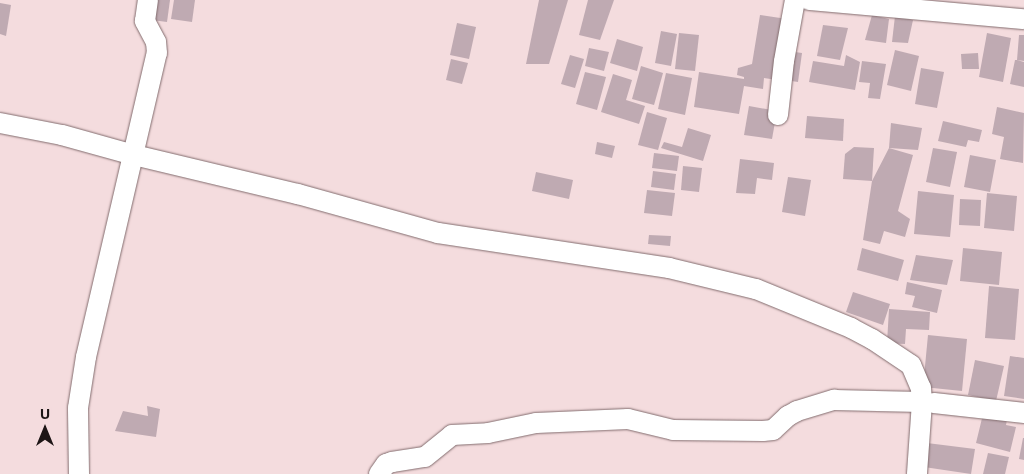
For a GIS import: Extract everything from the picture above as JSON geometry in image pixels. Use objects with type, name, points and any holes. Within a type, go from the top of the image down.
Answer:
[{"type":"street","points":[[79,474],[77,434],[79,400],[86,357],[157,53],[156,42],[146,20],[148,0]]},
{"type":"street","points":[[778,115],[784,61],[795,0]]},
{"type":"street","points":[[809,0],[1024,19]]},
{"type":"street","points":[[0,123],[62,135],[134,156],[298,194],[438,233],[529,245],[721,279],[756,289],[824,316],[872,339],[911,365],[928,402],[917,474]]},
{"type":"street","points":[[379,474],[386,464],[425,458],[452,436],[488,433],[536,423],[628,419],[673,430],[763,431],[773,430],[788,416],[797,412],[834,400],[928,402],[1024,413]]},
{"type":"building","points":[[155,0],[170,0],[167,22],[152,20]]},
{"type":"building","points":[[174,0],[195,0],[192,22],[171,19]]},
{"type":"building","points":[[539,0],[568,0],[549,64],[526,64]]},
{"type":"building","points":[[588,0],[614,0],[600,40],[579,35]]},
{"type":"building","points":[[0,3],[11,5],[6,36],[0,34]]},
{"type":"building","points":[[760,15],[787,19],[777,80],[764,78],[763,89],[744,86],[739,114],[694,107],[699,72],[744,79],[744,77],[737,75],[738,68],[752,64]]},
{"type":"building","points":[[872,15],[889,19],[886,43],[865,40]]},
{"type":"building","points":[[895,16],[913,20],[908,43],[892,42]]},
{"type":"building","points":[[457,23],[476,27],[469,59],[450,55]]},
{"type":"building","points":[[823,25],[848,28],[840,60],[817,56]]},
{"type":"building","points":[[661,31],[677,34],[671,66],[655,63]]},
{"type":"building","points":[[679,33],[699,35],[695,71],[675,69]]},
{"type":"building","points":[[987,33],[1011,38],[1003,82],[979,77]]},
{"type":"building","points":[[1019,35],[1024,35],[1024,61],[1017,60]]},
{"type":"building","points":[[617,39],[643,47],[637,71],[610,63]]},
{"type":"building","points":[[589,48],[609,52],[604,71],[585,66]]},
{"type":"building","points":[[895,50],[919,56],[911,91],[887,85]]},
{"type":"building","points":[[788,51],[802,53],[798,82],[785,80]]},
{"type":"building","points":[[978,53],[979,69],[962,69],[961,54]]},
{"type":"building","points":[[570,55],[584,59],[575,88],[561,84]]},
{"type":"building","points":[[846,55],[860,62],[855,90],[809,82],[813,61],[844,66]]},
{"type":"building","points":[[451,59],[468,63],[462,84],[446,80]]},
{"type":"building","points":[[1015,60],[1024,62],[1024,87],[1010,84]]},
{"type":"building","points":[[862,61],[886,64],[880,99],[868,98],[870,83],[859,82]]},
{"type":"building","points":[[641,66],[663,73],[654,105],[632,99]]},
{"type":"building","points":[[921,68],[944,72],[937,108],[915,104]]},
{"type":"building","points":[[585,72],[606,77],[597,110],[576,104]]},
{"type":"building","points":[[666,73],[692,78],[685,115],[658,109]]},
{"type":"building","points":[[613,74],[632,80],[626,100],[645,106],[639,124],[601,112]]},
{"type":"building","points":[[749,106],[777,111],[772,139],[744,135]]},
{"type":"building","points":[[997,107],[1024,113],[1023,163],[1000,159],[1004,137],[992,134]]},
{"type":"building","points":[[647,112],[667,118],[658,150],[638,145]]},
{"type":"building","points":[[807,116],[844,119],[843,141],[805,138]]},
{"type":"building","points":[[943,121],[982,130],[979,142],[968,140],[966,147],[938,141]]},
{"type":"building","points":[[891,123],[922,128],[918,150],[889,148]]},
{"type":"building","points":[[688,128],[711,135],[703,161],[661,148],[664,142],[682,147]]},
{"type":"building","points":[[597,142],[615,146],[612,158],[595,154]]},
{"type":"building","points":[[854,147],[874,148],[872,181],[843,179],[845,154]]},
{"type":"building","points":[[889,148],[913,155],[898,211],[910,219],[905,237],[884,231],[880,244],[863,240],[872,181]]},
{"type":"building","points":[[933,148],[957,152],[950,187],[926,182]]},
{"type":"building","points":[[654,153],[679,156],[677,171],[652,168]]},
{"type":"building","points":[[970,155],[996,160],[990,192],[964,187]]},
{"type":"building","points":[[740,159],[774,163],[772,180],[757,178],[755,194],[736,193]]},
{"type":"building","points":[[683,166],[702,168],[699,192],[681,190]]},
{"type":"building","points":[[653,171],[676,174],[674,190],[651,187]]},
{"type":"building","points":[[536,172],[573,180],[569,199],[532,191]]},
{"type":"building","points":[[788,177],[811,180],[805,216],[782,212]]},
{"type":"building","points":[[647,190],[675,193],[672,216],[644,213]]},
{"type":"building","points":[[918,191],[954,195],[950,237],[914,234]]},
{"type":"building","points":[[987,193],[1017,196],[1014,231],[984,228]]},
{"type":"building","points":[[960,199],[981,200],[980,226],[959,225]]},
{"type":"building","points":[[649,235],[671,236],[670,246],[648,244]]},
{"type":"building","points":[[862,248],[904,260],[898,281],[857,270]]},
{"type":"building","points":[[963,248],[1002,252],[999,285],[960,281]]},
{"type":"building","points":[[916,255],[953,260],[947,285],[910,280]]},
{"type":"building","points":[[907,282],[942,290],[937,313],[912,307],[915,296],[905,294]]},
{"type":"building","points":[[989,286],[1019,289],[1015,340],[985,338]]},
{"type":"building","points":[[853,292],[890,304],[883,325],[846,312]]},
{"type":"building","points":[[889,309],[930,312],[929,330],[906,329],[905,344],[887,343]]},
{"type":"building","points":[[928,335],[967,339],[962,391],[923,387]]},
{"type":"building","points":[[1010,356],[1024,358],[1024,399],[1004,396]]},
{"type":"building","points":[[975,360],[1004,366],[996,401],[968,395]]},
{"type":"building","points":[[147,406],[160,409],[156,437],[115,431],[123,411],[148,416]]},
{"type":"building","points":[[984,410],[1008,415],[1006,425],[1016,427],[1010,452],[976,443]]},
{"type":"building","points":[[1024,438],[1024,460],[1019,459]]},
{"type":"building","points":[[927,443],[975,449],[971,474],[924,467]]},
{"type":"building","points":[[988,453],[1009,457],[1005,474],[983,474]]}]
